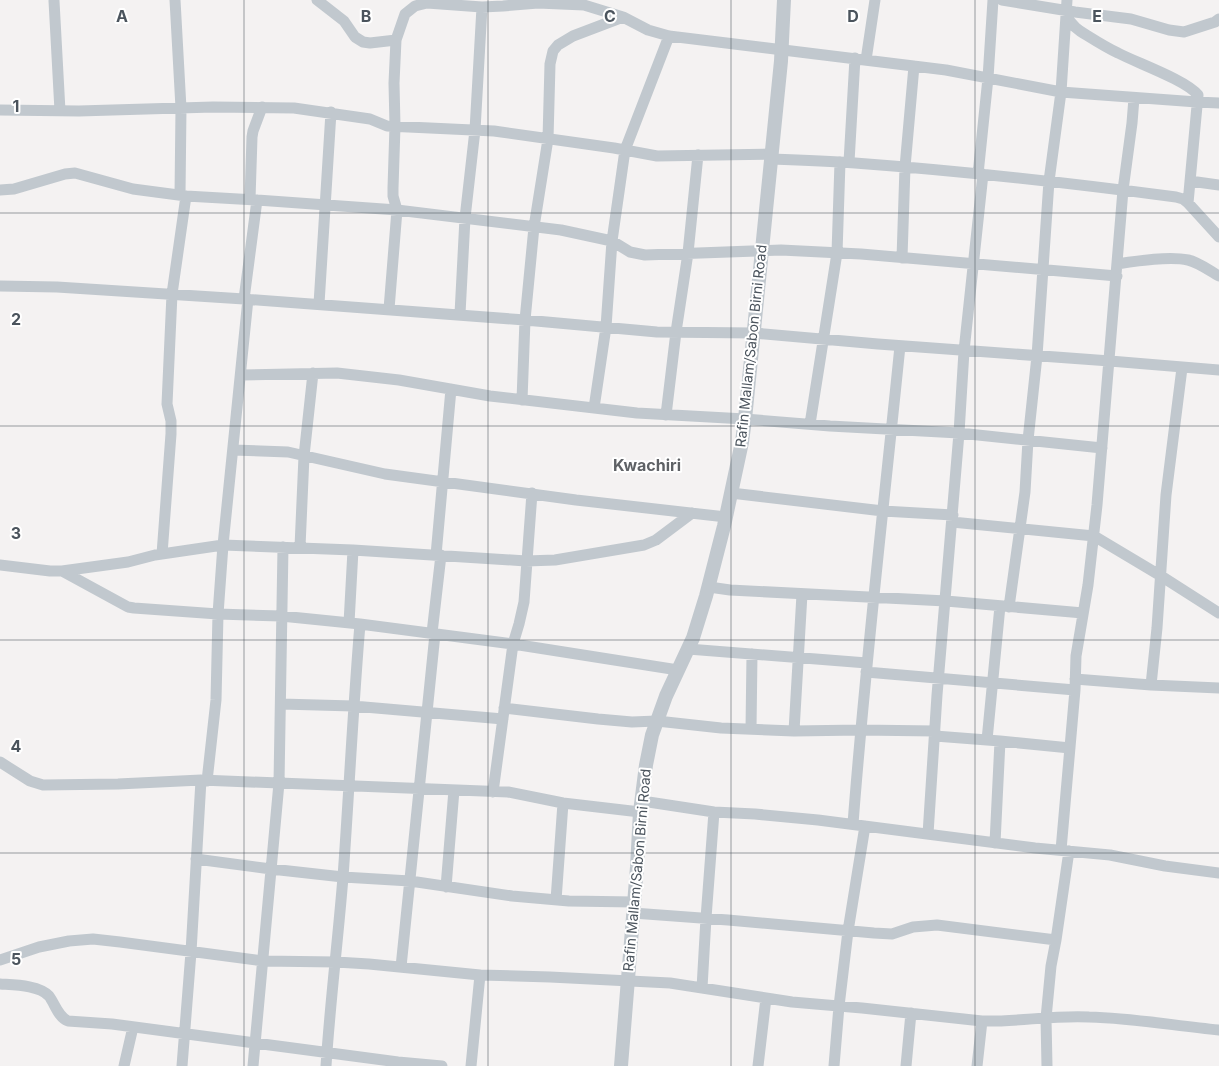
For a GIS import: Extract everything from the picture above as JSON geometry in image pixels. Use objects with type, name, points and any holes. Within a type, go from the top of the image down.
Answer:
[{"type":"street","points":[[162,554],[171,434],[171,421],[167,404],[172,294],[183,196],[181,108],[175,0]]},
{"type":"street","points":[[317,0],[344,21],[355,37],[363,42],[370,44],[396,40]]},
{"type":"street","name":"Rafin Mallam/Sabon Birni Road","points":[[621,1066],[641,807],[646,765],[652,735],[666,696],[694,638],[709,587],[742,442],[772,157],[782,49],[784,0]]},
{"type":"street","points":[[810,424],[837,253],[844,162],[861,59],[875,0]]},
{"type":"street","points":[[928,834],[953,519],[964,350],[974,264],[993,0]]},
{"type":"street","points":[[1002,0],[1131,19],[1169,30],[1184,32],[1219,19]]},
{"type":"street","points":[[54,1],[60,111]]},
{"type":"street","points":[[389,309],[396,210],[392,188],[396,40],[405,14],[416,6],[426,3],[482,6],[538,3],[584,4],[623,17],[648,30],[669,36],[946,70],[1061,92],[1219,103]]},
{"type":"street","points":[[460,314],[465,218],[475,130],[482,6]]},
{"type":"street","points":[[987,740],[993,682],[1025,492],[1028,440],[1037,356],[1049,181],[1061,92],[1067,9]]},
{"type":"street","points":[[1067,9],[1075,27],[1080,31],[1117,53],[1180,82],[1194,90],[1198,95],[1188,203]]},
{"type":"street","points":[[522,400],[525,320],[534,227],[548,139],[550,64],[553,51],[558,45],[573,36],[623,17]]},
{"type":"street","points":[[594,408],[606,327],[612,241],[625,150],[669,36]]},
{"type":"street","points":[[902,258],[905,167],[914,66]]},
{"type":"street","points":[[1047,1066],[1046,1018],[1065,851],[1076,656],[1094,536],[1123,190],[1134,98]]},
{"type":"street","points":[[182,1066],[196,859],[204,780],[216,700],[218,614],[223,545],[240,375],[254,200],[252,137],[262,107]]},
{"type":"street","points":[[0,110],[294,108],[370,118],[387,126],[494,131],[657,156],[772,157],[905,167],[1049,181],[1183,199],[1219,237]]},
{"type":"street","points":[[318,304],[331,112]]},
{"type":"street","points":[[666,415],[688,253],[698,155]]},
{"type":"street","points":[[0,190],[14,189],[65,174],[75,173],[133,189],[183,196],[396,210],[561,230],[612,241],[630,252],[645,256],[788,250],[1116,276]]},
{"type":"street","points":[[1190,181],[1219,185]]},
{"type":"street","points":[[1118,264],[1143,260],[1179,258],[1190,260],[1219,276]]},
{"type":"street","points":[[0,286],[57,287],[246,299],[676,332],[754,333],[1219,370]]},
{"type":"street","points":[[834,1066],[859,825],[860,730],[900,346]]},
{"type":"street","points":[[1151,685],[1166,495],[1182,368]]},
{"type":"street","points":[[300,547],[304,456],[313,373]]},
{"type":"street","points":[[240,375],[336,373],[400,380],[490,396],[637,413],[959,433],[1102,448]]},
{"type":"street","points":[[401,967],[428,712],[451,389]]},
{"type":"street","points":[[232,450],[288,452],[385,474],[576,500],[726,517]]},
{"type":"street","points":[[493,792],[512,644],[520,624],[524,602],[532,493]]},
{"type":"street","points":[[731,493],[953,519],[1020,529],[1094,536],[1219,613]]},
{"type":"street","points":[[0,565],[62,571],[128,562],[162,554],[223,545],[300,547],[526,561],[555,560],[644,545],[656,540],[692,513]]},
{"type":"street","points":[[253,1066],[279,783],[282,547]]},
{"type":"street","points":[[326,1066],[343,877],[353,706],[354,550]]},
{"type":"street","points":[[62,571],[128,607],[134,608],[281,616],[354,623],[512,644],[678,670]]},
{"type":"street","points":[[709,587],[730,590],[946,601],[1083,613]]},
{"type":"street","points":[[794,731],[802,594]]},
{"type":"street","points":[[688,649],[798,657],[939,678],[993,682],[1219,688]]},
{"type":"street","points":[[751,729],[752,654]]},
{"type":"street","points":[[281,704],[353,706],[428,712],[503,713],[632,722],[657,721],[721,728],[794,731],[860,730],[935,734],[1070,748]]},
{"type":"street","points":[[995,842],[1000,740]]},
{"type":"street","points":[[0,762],[30,782],[43,785],[204,780],[508,792],[563,803],[764,814],[1110,855],[1165,866],[1219,873]]},
{"type":"street","points":[[446,887],[454,790]]},
{"type":"street","points":[[556,900],[563,803]]},
{"type":"street","points":[[702,988],[714,812]]},
{"type":"street","points":[[196,859],[272,870],[410,881],[512,896],[634,908],[706,918],[892,934],[913,927],[937,925],[1056,940]]},
{"type":"street","points":[[0,960],[39,947],[69,940],[93,940],[263,961],[336,962],[480,975],[550,976],[670,984],[792,1002],[982,1021],[1090,1016],[1219,1030]]},
{"type":"street","points":[[470,1066],[480,975]]},
{"type":"street","points":[[0,984],[37,988],[49,997],[64,1019],[68,1021],[133,1027],[398,1064],[442,1066]]},
{"type":"street","points":[[758,1066],[766,998]]},
{"type":"street","points":[[906,1066],[911,1013]]},
{"type":"street","points":[[977,1066],[982,1021]]},
{"type":"street","points":[[124,1066],[133,1027]]},
{"type":"district","name":"Kwachiri","points":[[647,465]]}]
